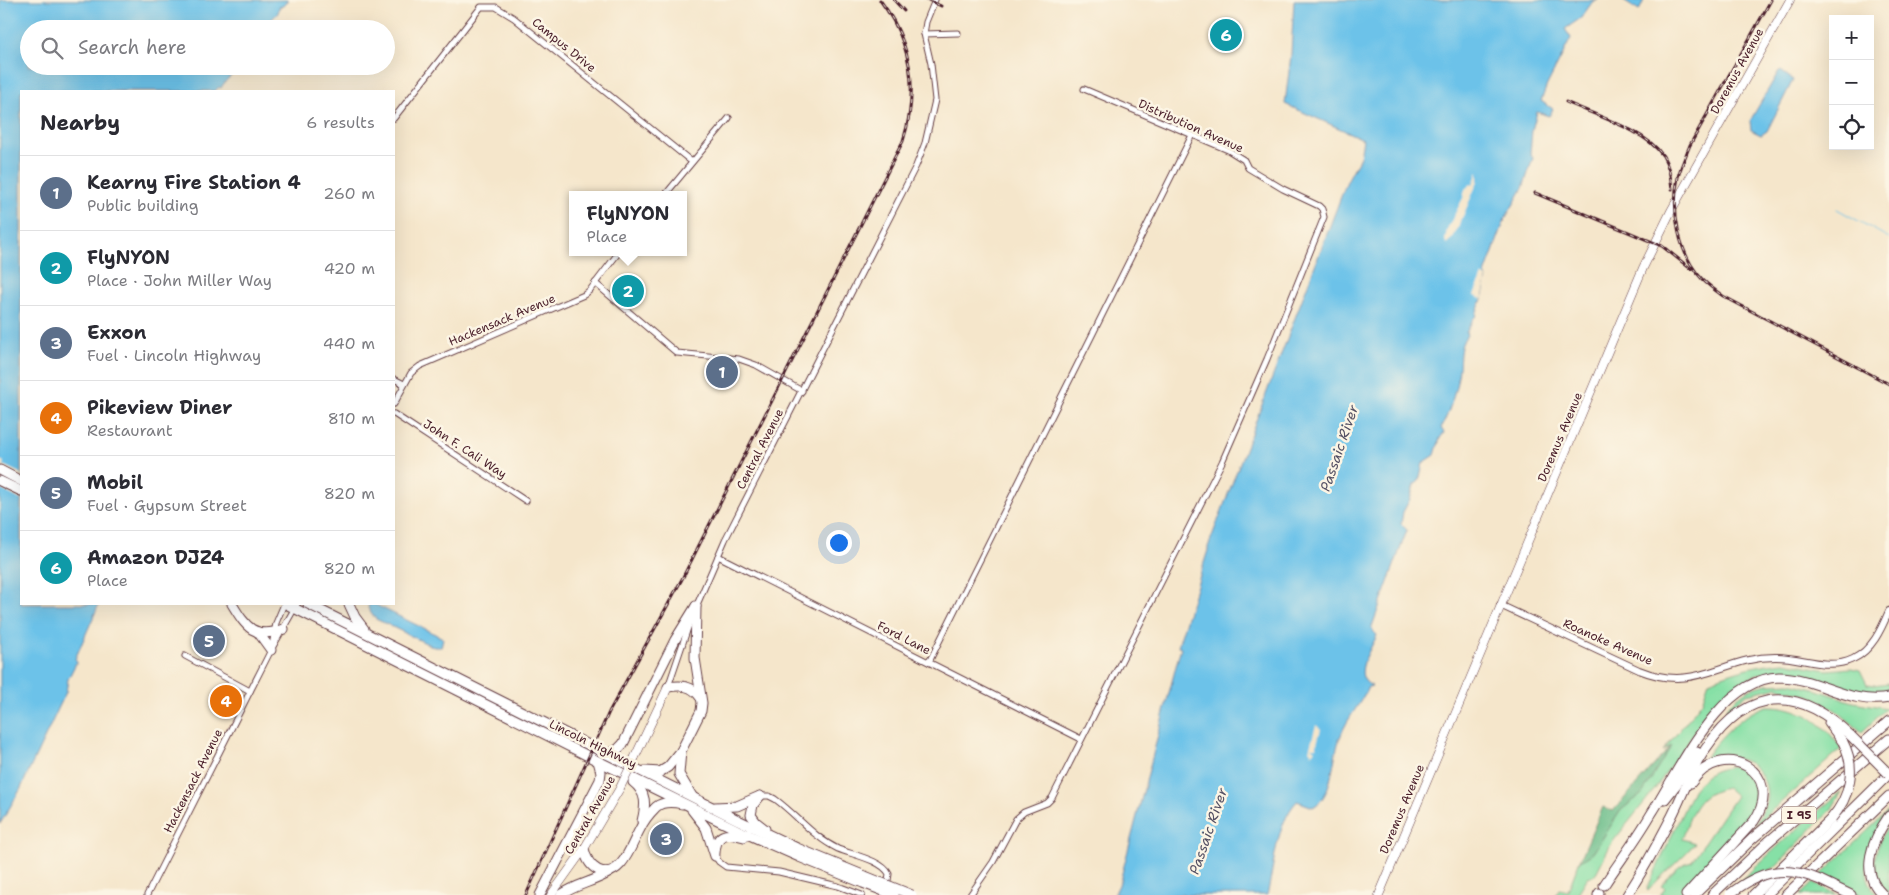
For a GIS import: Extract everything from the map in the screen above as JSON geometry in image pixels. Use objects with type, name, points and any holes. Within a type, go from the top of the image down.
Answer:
[{"type":"highway","points":[[0,470],[20,480]]},
{"type":"highway","points":[[0,481],[20,491]]},
{"type":"highway","points":[[233,605],[247,626],[258,632],[271,650]]},
{"type":"highway","name":"Lincoln Highway","points":[[310,605],[637,770],[691,802],[711,807],[772,841]]},
{"type":"highway","points":[[349,605],[356,620],[367,633]]},
{"type":"highway","name":"Lincoln Highway","points":[[296,606],[598,761],[894,895]]},
{"type":"highway","points":[[637,770],[662,772],[668,767],[681,751],[701,711],[702,705],[695,658],[696,606]]},
{"type":"highway","points":[[606,754],[618,750],[623,744],[675,640],[696,606]]},
{"type":"highway","points":[[258,632],[274,632],[284,629]]},
{"type":"highway","points":[[1600,891],[1651,815],[1670,780],[1715,715],[1733,695],[1749,684],[1767,678],[1792,678],[1859,698],[1871,700],[1889,698]]},
{"type":"highway","points":[[668,688],[677,686],[688,687],[695,690],[700,698]]},
{"type":"highway","points":[[1651,815],[1676,785],[1695,754],[1716,728],[1737,709],[1758,697],[1772,693],[1782,693],[1806,699],[1829,711],[1850,737],[1889,774]]},
{"type":"highway","points":[[1626,895],[1648,860],[1694,769],[1709,744],[1727,724],[1755,704],[1768,700],[1786,699],[1805,705],[1889,768]]},
{"type":"highway","name":"I 95","points":[[1694,895],[1752,839],[1889,720]]},
{"type":"highway","points":[[1753,895],[1831,819],[1843,803],[1850,783],[1850,737]]},
{"type":"highway","name":"I 95","points":[[1712,895],[1768,842],[1889,739]]},
{"type":"highway","points":[[681,751],[680,774],[691,802],[706,828],[715,856]]},
{"type":"highway","points":[[540,895],[600,780],[598,761]]},
{"type":"highway","points":[[1681,797],[1701,771],[1712,764],[1725,761],[1738,762],[1751,768],[1758,777],[1763,792],[1761,806],[1754,821],[1686,895]]},
{"type":"highway","points":[[619,771],[640,787],[643,793],[645,807],[641,827]]},
{"type":"highway","name":"I 95","points":[[1766,895],[1889,774]]},
{"type":"highway","points":[[711,807],[734,807],[760,796]]},
{"type":"highway","points":[[760,796],[753,806],[751,815],[772,841]]},
{"type":"highway","points":[[1786,895],[1889,796]]},
{"type":"highway","points":[[561,895],[579,885],[601,878],[623,862],[641,827],[659,805],[691,802]]},
{"type":"highway","points":[[1883,895],[1872,880],[1870,859],[1875,841],[1889,816]]},
{"type":"highway","points":[[715,856],[717,841],[725,834],[772,841]]},
{"type":"highway","points":[[584,849],[592,866],[602,872],[611,872]]},
{"type":"highway","points":[[1730,895],[1753,879],[1773,871],[1794,871],[1820,880],[1851,895]]},
{"type":"highway","name":"Lincoln Highway","points":[[864,880],[912,895]]},
{"type":"main road","name":"Doremus Avenue","points":[[1379,895],[1409,820],[1478,662],[1500,605],[1654,243],[1790,0]]},
{"type":"main road","name":"Central Avenue","points":[[550,895],[584,849],[620,788],[668,688]]},
{"type":"street","name":"Central Avenue","points":[[668,688],[696,606],[718,556],[916,166],[925,143],[935,100],[931,64],[924,34],[926,22],[935,0]]},
{"type":"street","name":"Campus Drive","points":[[395,117],[481,7],[496,7],[514,18],[692,162]]},
{"type":"street","points":[[924,34],[958,33]]},
{"type":"street","name":"Distribution Avenue","points":[[1081,739],[1178,552],[1222,462],[1267,359],[1324,217],[1322,209],[1318,206],[1248,168],[1244,160],[1228,150],[1084,89]]},
{"type":"street","points":[[668,191],[728,118]]},
{"type":"street","points":[[929,662],[1192,135]]},
{"type":"street","name":"Hackensack Avenue","points":[[395,402],[411,373],[420,366],[577,299],[587,293],[616,256]]},
{"type":"street","points":[[595,283],[678,352],[739,359],[756,365],[802,391]]},
{"type":"street","points":[[395,379],[404,384]]},
{"type":"street","name":"John F. Cali Way","points":[[395,415],[526,501]]},
{"type":"street","name":"Ford Lane","points":[[718,556],[1081,739]]},
{"type":"street","name":"Hackensack Avenue","points":[[271,650],[278,618],[284,605]]},
{"type":"street","name":"Roanoke Avenue","points":[[1500,605],[1639,670],[1673,679],[1695,677],[1740,662],[1764,657],[1790,658],[1832,664],[1843,662],[1857,657],[1868,648],[1877,637],[1889,611]]},
{"type":"street","name":"Hackensack Avenue","points":[[147,895],[271,650],[296,606]]},
{"type":"street","points":[[185,656],[250,692]]},
{"type":"street","points":[[970,895],[993,862],[1016,818],[1024,812],[1047,803],[1052,798],[1081,739]]},
{"type":"street","points":[[760,796],[775,798],[807,829],[826,842],[885,868],[889,877],[884,895]]},
{"type":"street","points":[[715,856],[721,864],[729,867],[779,872],[838,886],[862,895]]},
{"type":"green space","points":[[1784,662],[1827,670],[1851,668],[1860,670],[1867,684],[1889,683],[1889,692],[1862,693],[1788,671],[1758,674],[1734,686],[1715,703],[1655,789],[1611,844],[1595,875],[1588,877],[1577,895],[1555,895],[1559,889],[1568,891],[1579,862],[1593,853],[1621,810],[1642,794],[1671,746],[1663,751],[1702,702],[1709,681],[1746,669]]},
{"type":"green space","points":[[1790,683],[1853,702],[1887,708],[1862,732],[1837,711],[1811,696],[1778,687],[1747,694],[1726,712],[1727,706],[1749,689],[1767,684]]},
{"type":"green space","points":[[1766,706],[1789,708],[1810,717],[1827,731],[1841,749],[1754,826],[1764,808],[1767,795],[1764,782],[1757,770],[1743,760],[1735,759],[1717,760],[1699,766],[1728,730],[1746,716]]},
{"type":"green space","points":[[1672,745],[1642,794],[1621,810],[1593,853],[1579,862],[1603,807],[1613,811]]},
{"type":"green space","points":[[1734,767],[1748,774],[1756,786],[1757,797],[1747,820],[1679,895],[1660,895],[1665,888],[1661,886],[1678,868],[1692,861],[1736,796],[1727,788],[1703,798],[1693,810],[1682,839],[1695,843],[1648,891],[1647,889],[1693,790],[1710,773]]},
{"type":"green space","points":[[1842,791],[1831,810],[1774,868],[1727,893],[1789,836]]},
{"type":"green space","points":[[1889,810],[1873,844],[1867,866],[1869,881],[1878,895],[1861,895],[1820,876]]},
{"type":"green space","points":[[1889,824],[1889,893],[1877,878],[1875,860],[1880,841]]},
{"type":"green space","points":[[1813,883],[1838,895],[1800,895]]},
{"type":"water","points":[[0,0],[288,0],[283,6],[279,7],[278,13],[272,20],[20,20],[20,75],[233,75],[221,88],[219,87],[216,90],[20,90],[20,605],[99,605],[75,659],[77,661],[68,679],[66,692],[20,790],[0,824]]},
{"type":"water","name":"Passaic River","points":[[1294,0],[1598,0],[1593,1],[1581,18],[1565,29],[1571,38],[1541,101],[1553,109],[1549,116],[1537,112],[1532,130],[1530,154],[1533,158],[1523,188],[1505,219],[1485,274],[1487,278],[1477,315],[1473,319],[1462,344],[1455,389],[1441,428],[1444,433],[1440,438],[1435,455],[1423,463],[1419,481],[1414,485],[1410,499],[1403,512],[1401,524],[1407,530],[1371,629],[1377,635],[1362,669],[1366,682],[1372,686],[1368,687],[1344,729],[1338,744],[1332,775],[1325,794],[1320,802],[1313,807],[1297,801],[1290,811],[1280,834],[1267,895],[1114,895],[1119,885],[1181,647],[1178,646],[1208,547],[1347,181],[1360,157],[1363,139],[1285,104],[1291,55]]},
{"type":"water","points":[[1622,0],[1644,0],[1639,11]]},
{"type":"water","points":[[1779,71],[1793,80],[1767,131],[1761,135],[1751,130],[1750,121]]},
{"type":"water","points":[[369,605],[376,605],[443,638],[441,647],[434,647],[376,619],[368,608]]},
{"type":"pier","points":[[1478,171],[1478,181],[1461,221],[1453,238],[1446,244],[1447,229],[1463,198],[1465,189],[1471,184],[1473,185]]},
{"type":"pier","points":[[1482,275],[1487,278],[1482,299],[1474,296]]},
{"type":"pier","points":[[0,460],[4,462],[3,465],[20,473],[20,499],[0,489]]},
{"type":"pier","points":[[1316,725],[1321,729],[1316,747],[1311,747],[1315,750],[1312,754],[1309,750]]},
{"type":"waterway","points":[[1837,209],[1889,238]]},
{"type":"railway","points":[[526,895],[609,712],[682,579],[903,141],[911,104],[910,68],[906,50],[899,33],[891,16],[880,0]]},
{"type":"railway","points":[[894,0],[904,11]]},
{"type":"railway","points":[[928,0],[941,6]]},
{"type":"railway","points":[[1771,0],[1690,145],[1678,177],[1676,190],[1675,203],[1678,231],[1687,257],[1694,269],[1704,281],[1723,296],[1889,384]]},
{"type":"railway","points":[[1566,102],[1619,124],[1645,138],[1663,156],[1667,164],[1672,189]]},
{"type":"railway","points":[[1535,193],[1662,246],[1691,269]]},
{"type":"place","name":"Amazon DJZ4","points":[[1226,35]]},
{"type":"place","name":"FlyNYON","points":[[628,291]]},
{"type":"place","name":"Kearny Fire Station 4","points":[[722,372]]},
{"type":"place","name":"Mobil","points":[[209,641]]},
{"type":"place","name":"Pikeview Diner","points":[[226,701]]},
{"type":"place","name":"Exxon","points":[[666,839]]}]
